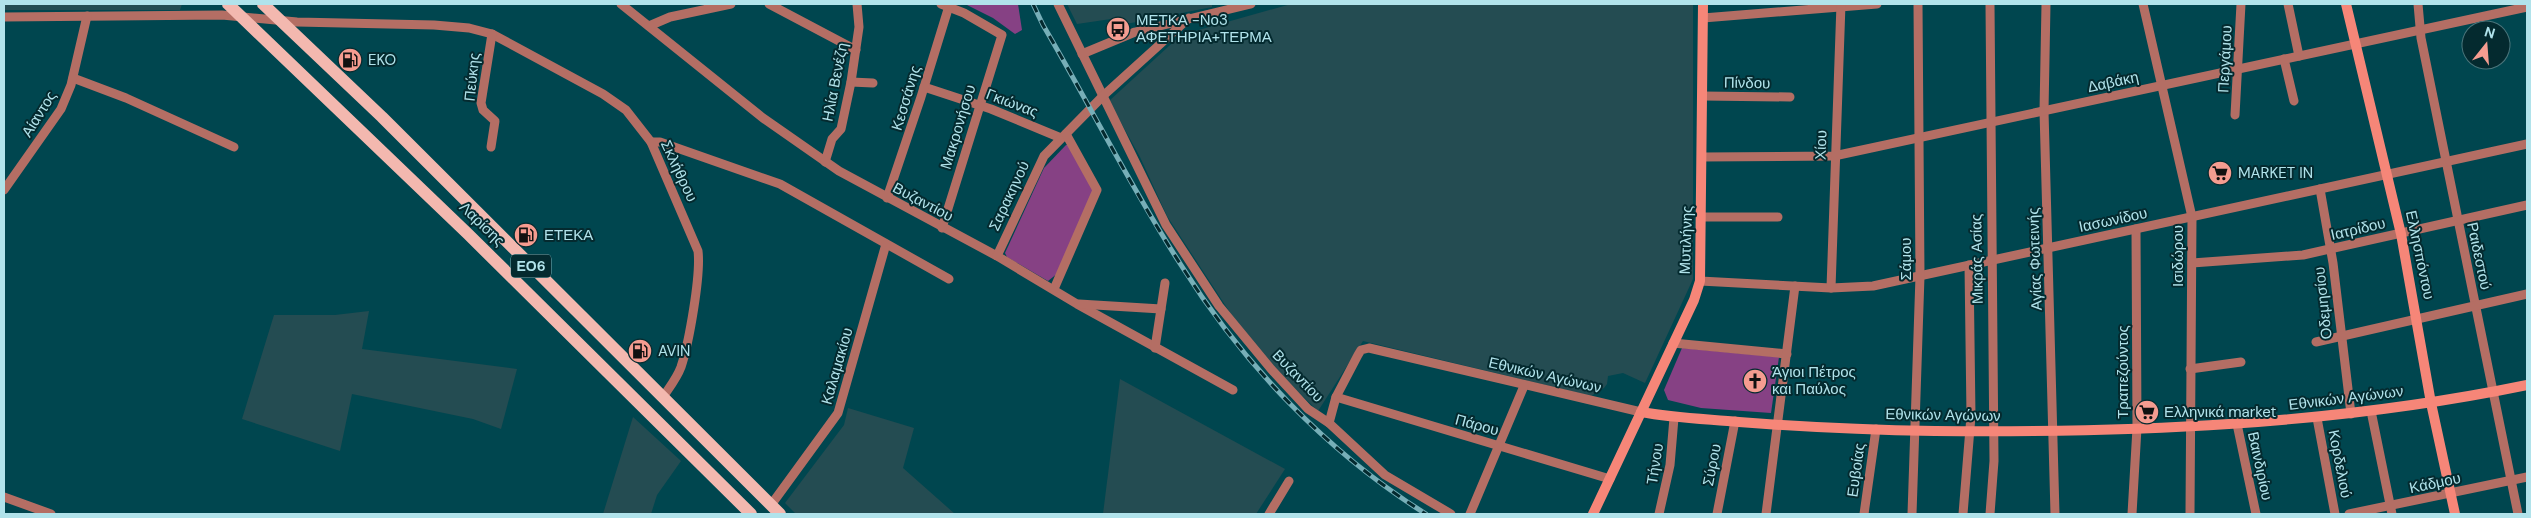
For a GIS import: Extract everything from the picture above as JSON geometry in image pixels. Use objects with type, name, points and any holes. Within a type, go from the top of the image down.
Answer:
[{"type":"main road","name":"Λαρίσης","points":[[263,4],[382,117],[780,514]]},
{"type":"main road","name":"Λαρίσης","points":[[227,7],[242,17],[461,227],[751,514]]},
{"type":"street","name":"Βυζαντίου","points":[[621,4],[763,118],[825,162],[887,198],[997,256],[1076,304],[1234,390]]},
{"type":"street","points":[[650,26],[670,17],[731,4]]},
{"type":"street","points":[[769,4],[856,50]]},
{"type":"street","name":"Ηλία Βενέζη","points":[[825,162],[832,139],[841,129],[851,82],[859,27],[857,4]]},
{"type":"street","name":"Βυζαντίου","points":[[1058,4],[1166,225],[1219,306],[1271,370],[1308,409],[1329,423],[1385,475],[1451,514]]},
{"type":"street","points":[[1082,54],[1135,32],[1219,8],[1251,4]]},
{"type":"street","name":"Μυτιλήνης","points":[[1594,514],[1700,281],[1703,4]]},
{"type":"street","points":[[1703,18],[1841,4],[1877,4]]},
{"type":"street","name":"Χίου","points":[[1831,288],[1834,156],[1841,4]]},
{"type":"street","name":"Σάμου","points":[[1912,514],[1920,276],[1918,4]]},
{"type":"street","name":"Μικράς Ασίας","points":[[1990,4],[1989,123],[1994,432],[1990,514]]},
{"type":"street","name":"Αγίας Φωτεινής","points":[[2046,4],[2044,111],[2055,514]]},
{"type":"street","name":"Ισιδώρου","points":[[2143,4],[2192,217],[2190,514]]},
{"type":"street","name":"Περγάμου","points":[[2235,115],[2241,4]]},
{"type":"street","points":[[2288,4],[2299,56]]},
{"type":"street","name":"Ελλησπόντου","points":[[2346,4],[2401,234],[2431,402],[2454,514]]},
{"type":"street","name":"Ραιδεστού","points":[[2418,4],[2420,30],[2445,162],[2518,514]]},
{"type":"street","name":"Μακρονήσου","points":[[942,228],[1002,34],[945,5]]},
{"type":"street","name":"Κεσσάνης","points":[[887,198],[924,88],[945,5]]},
{"type":"street","points":[[4,18],[87,16],[227,7]]},
{"type":"street","name":"Δαβάκη","points":[[1702,157],[1834,156],[2527,7]]},
{"type":"street","name":"Αίαντος","points":[[4,190],[57,116],[73,78],[87,16]]},
{"type":"street","name":"Σκλήθρου","points":[[242,17],[469,28],[492,34],[520,47],[622,105],[651,142],[697,244],[699,258],[684,355],[678,375],[663,398]]},
{"type":"street","name":"Σαρακηνού","points":[[997,256],[1039,164],[1063,136],[1104,96],[1189,18]]},
{"type":"street","name":"Πεύκης","points":[[491,147],[495,121],[483,110],[481,103],[492,34]]},
{"type":"street","points":[[2284,60],[2294,101]]},
{"type":"street","points":[[73,78],[126,98],[234,147]]},
{"type":"street","points":[[851,82],[873,83]]},
{"type":"street","name":"Γκιώνας","points":[[924,88],[980,105],[1063,136]]},
{"type":"street","name":"Πίνδου","points":[[1702,96],[1790,98]]},
{"type":"street","points":[[1054,289],[1096,194],[1096,185],[1063,136]]},
{"type":"street","points":[[651,142],[769,179],[949,279]]},
{"type":"street","name":"Ιασωνίδου","points":[[1700,281],[1831,288],[1873,286],[2527,144]]},
{"type":"street","name":"Οδεμησίου","points":[[2320,189],[2331,250],[2351,414]]},
{"type":"street","name":"Ιατρίδου","points":[[2192,263],[2286,258],[2331,250],[2527,205]]},
{"type":"street","points":[[1702,217],[1778,217]]},
{"type":"street","name":"Τραπεζούντος","points":[[2132,514],[2137,428],[2136,229]]},
{"type":"street","name":"Καλαμακίου","points":[[771,505],[838,413],[886,244]]},
{"type":"street","points":[[1963,514],[1970,431],[1969,266]]},
{"type":"street","points":[[1155,348],[1165,283]]},
{"type":"street","points":[[1766,514],[1796,286]]},
{"type":"street","points":[[2316,342],[2527,294]]},
{"type":"street","points":[[1076,304],[1161,309]]},
{"type":"street","points":[[1673,343],[1787,354]]},
{"type":"street","name":"Εθνικών Αγώνων","points":[[1336,398],[1358,355],[1365,348],[1524,386],[1674,418],[1876,429],[1994,432],[2237,424],[2351,414],[2494,392],[2527,385]]},
{"type":"street","points":[[2190,370],[2241,362]]},
{"type":"street","points":[[1470,514],[1524,386]]},
{"type":"street","points":[[1329,423],[1336,398]]},
{"type":"street","name":"Πάρου","points":[[1336,398],[1610,479]]},
{"type":"street","points":[[2371,411],[2391,510]]},
{"type":"street","name":"Τήνου","points":[[1659,514],[1670,465],[1674,418]]},
{"type":"street","name":"Κορδελιού","points":[[2317,418],[2335,514]]},
{"type":"street","name":"Σύρου","points":[[1716,514],[1735,421]]},
{"type":"street","name":"Βαινδιρίου","points":[[2237,424],[2256,514]]},
{"type":"street","name":"Ευβοίας","points":[[1864,514],[1876,429]]},
{"type":"street","name":"Κάδμου","points":[[2349,514],[2391,510],[2450,494],[2527,477]]},
{"type":"street","points":[[1269,514],[1290,482]]},
{"type":"street","points":[[4,497],[51,514]]},
{"type":"shaded area","points":[[4,4],[182,4],[180,10],[4,10]]},
{"type":"shaded area","points":[[965,4],[1018,4],[1022,30],[1015,34],[993,18]]},
{"type":"shaded area","points":[[1067,4],[1212,4],[1212,7],[1121,25],[1111,19],[1077,24]]},
{"type":"shaded area","points":[[1291,4],[1693,4],[1693,279],[1645,383],[1623,373],[1608,376],[1607,384],[1604,388],[1591,396],[1363,341],[1318,411],[1277,371],[1231,314],[1167,216],[1140,157],[1109,101],[1181,35]]},
{"type":"shaded area","points":[[1068,145],[1094,190],[1058,273],[1048,281],[1007,257],[1005,253],[1044,168]]},
{"type":"shaded area","points":[[369,311],[362,349],[517,369],[501,429],[473,419],[352,394],[340,451],[242,419],[274,315],[335,315]]},
{"type":"shaded area","points":[[1682,348],[1779,357],[1771,413],[1701,408],[1668,400],[1664,390]]},
{"type":"shaded area","points":[[1120,379],[1285,469],[1256,514],[1103,514]]},
{"type":"shaded area","points":[[848,408],[914,428],[903,468],[955,514],[796,514],[785,503],[844,425]]},
{"type":"shaded area","points":[[633,417],[681,461],[657,495],[651,514],[603,514]]},
{"type":"railway","points":[[1033,4],[1145,206],[1205,302],[1260,371],[1321,434],[1390,490],[1426,514]]},
{"type":"place","name":"ΜΕΤΚΑ -Νο3 ΑΦΕΤΗΡΙΑ+ΤΕΡΜΑ","points":[[1118,29]]},
{"type":"place","name":"EKO","points":[[350,60]]},
{"type":"place","name":"MARKET IN","points":[[2220,173]]},
{"type":"place","name":"ΕΤΕΚΑ","points":[[526,235]]},
{"type":"place","name":"AVIN","points":[[640,351]]},
{"type":"place","name":"Άγιοι Πέτρος και Παύλος","points":[[1755,381]]},
{"type":"place","name":"Ελληνικά market","points":[[2147,412]]}]
